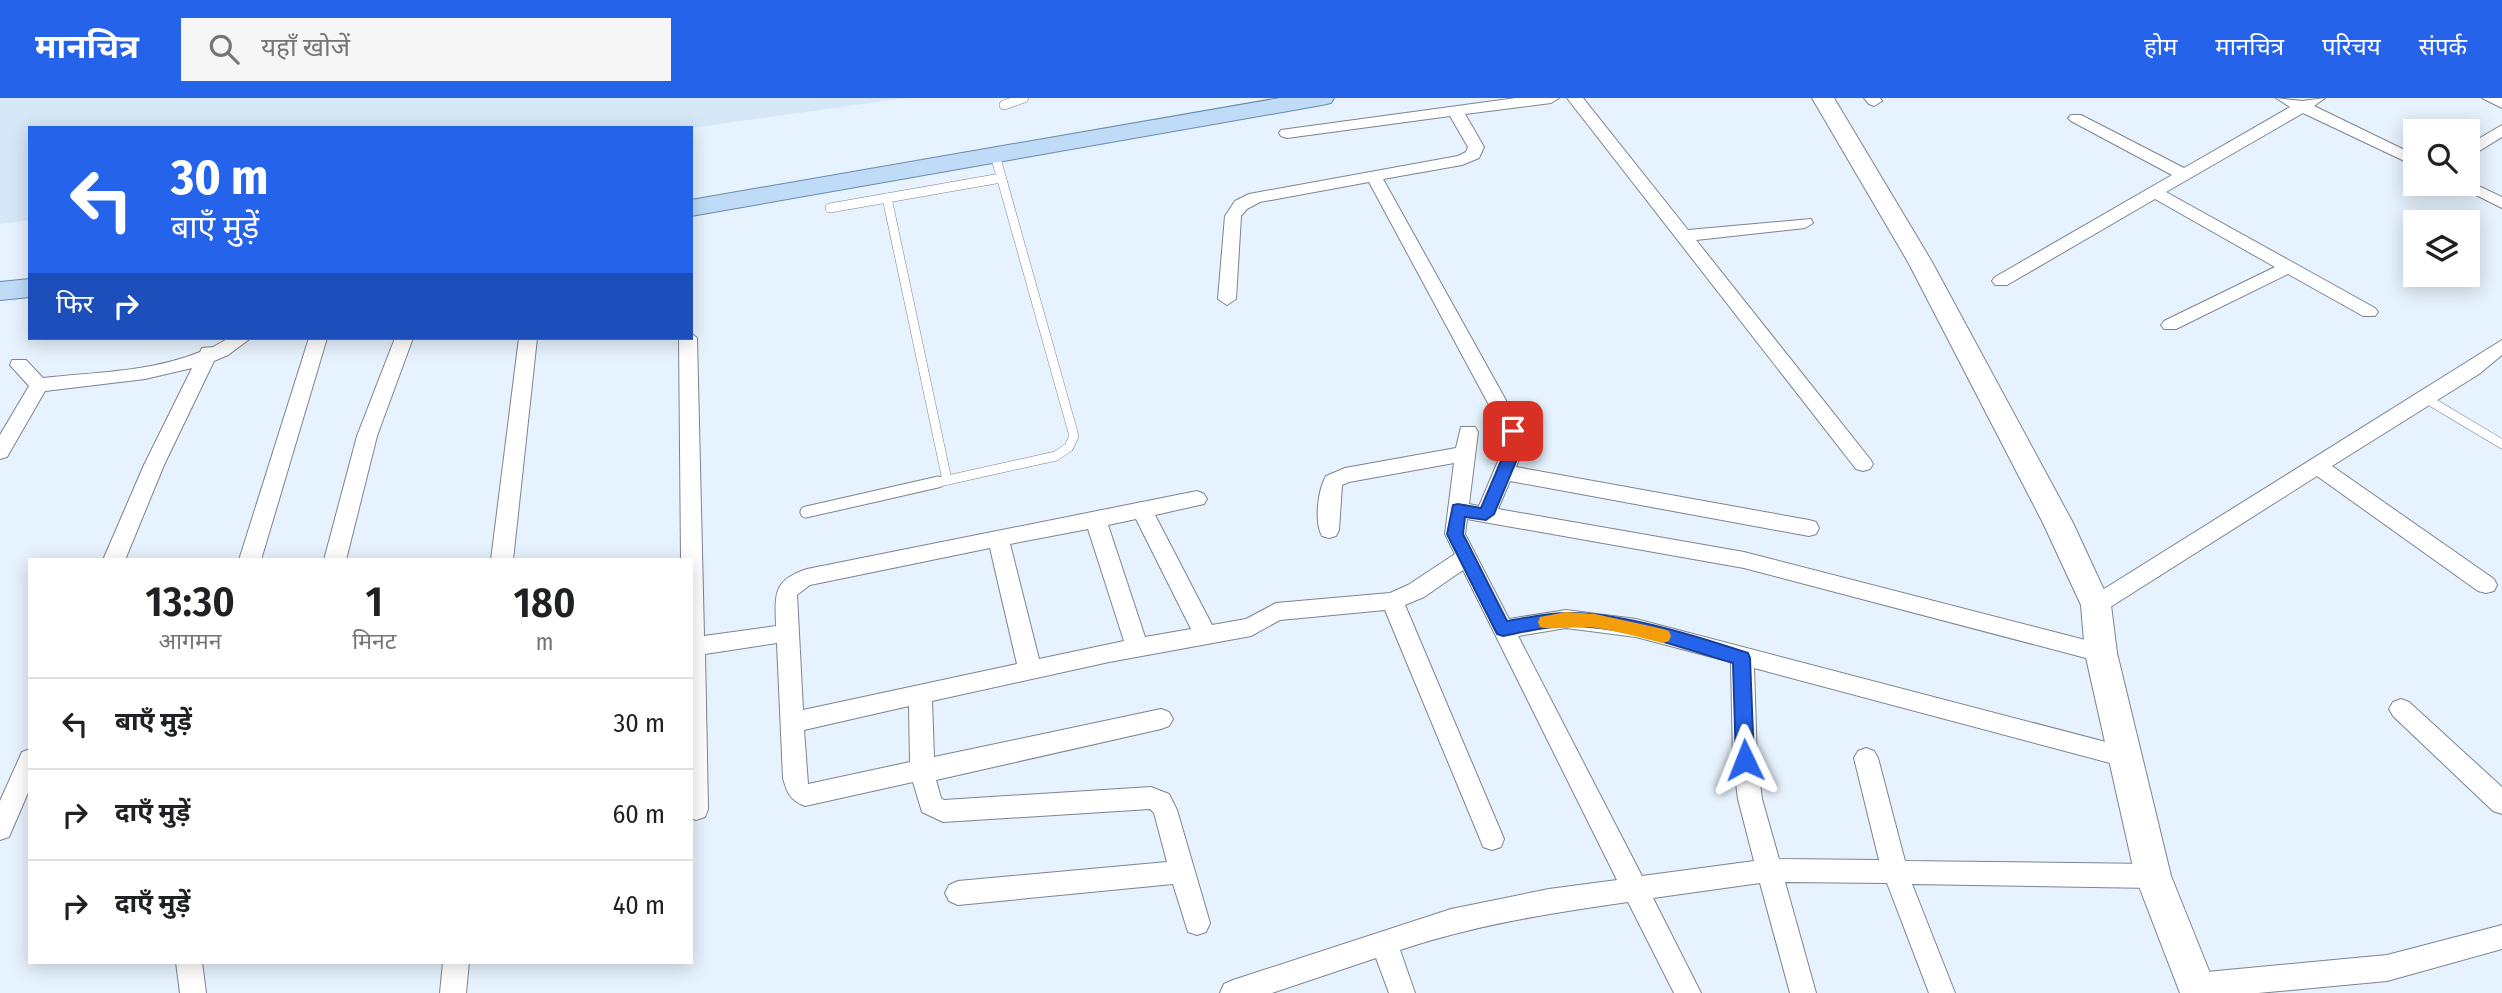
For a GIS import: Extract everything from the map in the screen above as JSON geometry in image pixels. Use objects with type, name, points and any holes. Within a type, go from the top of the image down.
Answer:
[{"type":"main road","points":[[693,208],[998,167],[1322,98]]},
{"type":"main road","points":[[1823,98],[1927,274],[2058,523],[2096,605],[2101,653],[2153,876],[2198,989]]},
{"type":"main road","points":[[0,277],[28,274]]},
{"type":"main road","points":[[0,291],[28,288]]},
{"type":"street","points":[[1287,133],[1552,98]]},
{"type":"street","points":[[1575,98],[1863,464]]},
{"type":"street","points":[[2284,98],[2403,155]]},
{"type":"street","points":[[2001,281],[2316,98]]},
{"type":"street","points":[[2490,98],[2502,103]]},
{"type":"street","points":[[1227,299],[1233,216],[1241,205],[1255,198],[1462,160],[1474,155],[1476,147],[1455,111]]},
{"type":"street","points":[[2076,118],[2184,174]]},
{"type":"street","points":[[2480,144],[2502,130]]},
{"type":"street","points":[[1374,177],[1513,431],[1514,447],[1486,514]]},
{"type":"street","points":[[2154,192],[2369,312]]},
{"type":"street","points":[[2480,193],[2502,203]]},
{"type":"street","points":[[1683,236],[1805,223]]},
{"type":"street","points":[[2170,325],[2288,267]]},
{"type":"street","points":[[115,558],[154,465],[215,340]]},
{"type":"street","points":[[39,385],[175,367],[206,359],[239,340]]},
{"type":"street","points":[[251,558],[317,340]]},
{"type":"street","points":[[336,558],[367,436],[403,340]]},
{"type":"street","points":[[502,558],[528,340]]},
{"type":"street","points":[[688,340],[692,558]]},
{"type":"street","points":[[2096,605],[2472,369],[2502,346]]},
{"type":"street","points":[[19,365],[39,385]]},
{"type":"street","points":[[0,453],[39,385]]},
{"type":"street","points":[[1329,530],[1333,481],[1345,475],[1467,443],[1455,534],[1688,993]]},
{"type":"street","points":[[2317,466],[2486,585]]},
{"type":"street","points":[[1503,472],[1809,527]]},
{"type":"street","points":[[1161,719],[805,794],[798,790],[795,778],[786,595],[796,582],[1197,499]]},
{"type":"street","points":[[1142,510],[1206,636]]},
{"type":"street","points":[[1458,510],[1744,560],[2101,653]]},
{"type":"street","points":[[1096,520],[1137,648]]},
{"type":"street","points":[[998,540],[1030,670]]},
{"type":"street","points":[[794,722],[1030,670],[1251,627],[1276,612],[1392,601],[1416,591],[1466,557]]},
{"type":"street","points":[[693,595],[696,809]]},
{"type":"street","points":[[1392,601],[1492,839]]},
{"type":"street","points":[[1503,629],[1566,619],[1636,628],[2125,757]]},
{"type":"street","points":[[694,646],[788,633]]},
{"type":"street","points":[[1742,658],[1750,799],[1803,993]]},
{"type":"street","points":[[920,694],[924,768],[929,801],[933,807],[943,811],[1151,798],[1160,802],[1165,810],[1197,923]]},
{"type":"street","points":[[2401,709],[2502,803]]},
{"type":"street","points":[[1866,758],[1895,872],[1942,993]]},
{"type":"street","points":[[0,830],[28,764]]},
{"type":"street","points":[[1233,993],[1451,921],[1525,906],[1769,870],[2153,876]]},
{"type":"street","points":[[958,892],[1182,872]]},
{"type":"street","points":[[2198,989],[2387,968],[2502,937]]},
{"type":"street","points":[[1384,943],[1402,993]]},
{"type":"street","points":[[189,964],[193,993]]},
{"type":"street","points":[[453,993],[456,964]]},
{"type":"lane","points":[[1004,105],[1024,98]]},
{"type":"lane","points":[[806,512],[1056,456],[1069,447],[1074,436],[998,167],[887,198],[830,208]]},
{"type":"lane","points":[[887,198],[947,480]]},
{"type":"lane","points":[[2426,398],[2502,443]]},
{"type":"shaded area","points":[[0,98],[906,98],[693,128],[28,126],[28,220],[0,224]]},
{"type":"slow traffic","points":[[1546,622],[1566,619],[1595,621],[1663,636]]},
{"type":"route","points":[[1513,431],[1514,447],[1486,514],[1458,510],[1455,524],[1455,534],[1503,629],[1566,619],[1595,621],[1636,628],[1742,658],[1745,760]]}]
